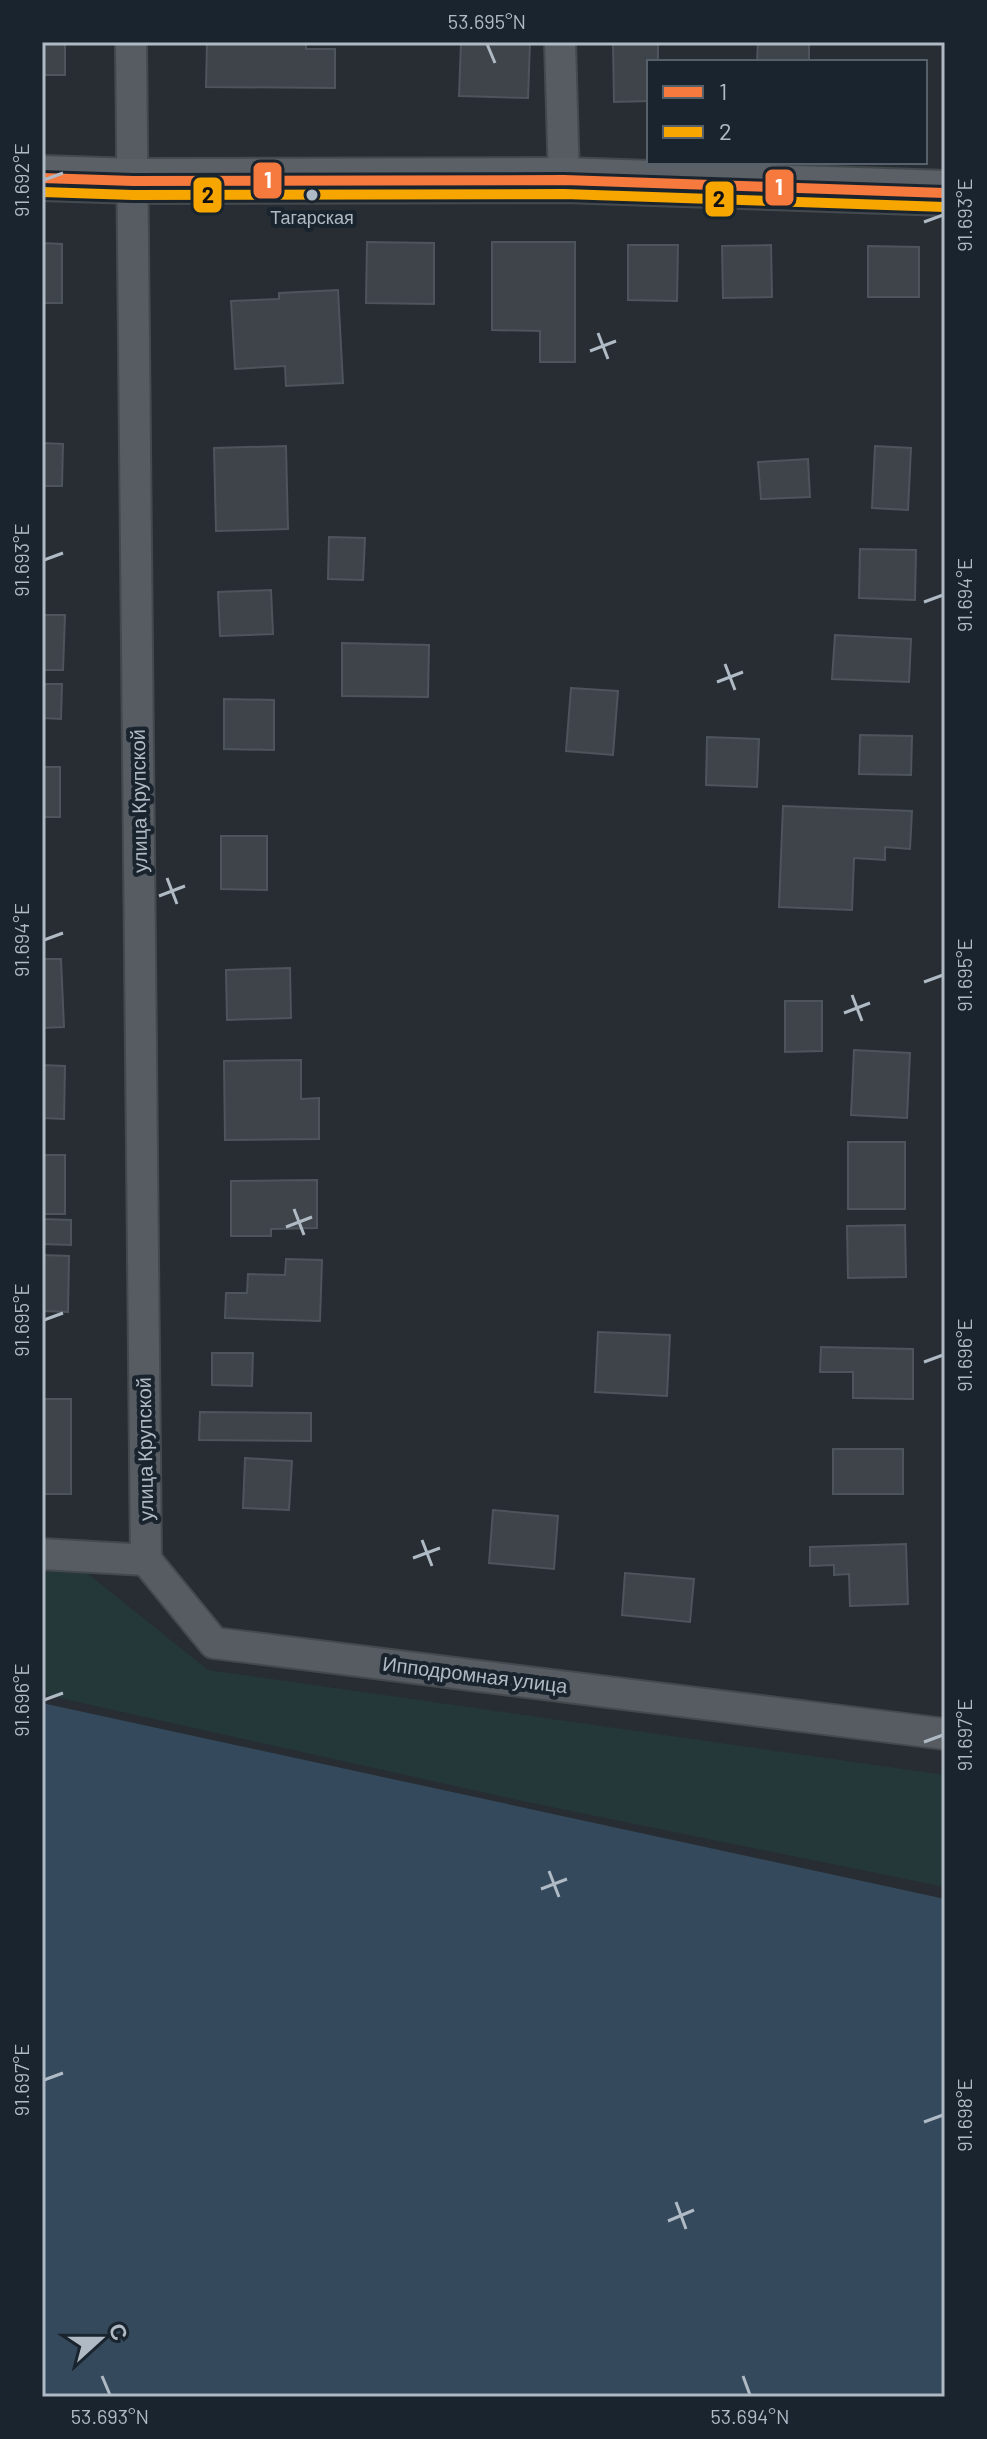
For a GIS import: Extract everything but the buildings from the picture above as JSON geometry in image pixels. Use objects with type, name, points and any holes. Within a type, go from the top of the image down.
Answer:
[{"type":"street","name":"улица Крупской","points":[[131,42],[146,1560]]},
{"type":"street","points":[[560,42],[564,180]]},
{"type":"street","points":[[42,178],[133,181],[564,180],[945,193]]},
{"type":"street","points":[[42,1554],[146,1560]]},
{"type":"street","name":"Ипподромная улица","points":[[146,1560],[214,1643],[945,1734]]},
{"type":"green space","points":[[42,1563],[82,1569],[208,1670],[945,1775],[945,1887],[527,1802],[42,1694]]},
{"type":"water","points":[[42,1703],[945,1899],[945,2397],[42,2397]]},
{"type":"transit line","name":"1","points":[[42,178],[133,181],[564,180],[945,193]]},
{"type":"transit line","name":"2","points":[[42,192],[133,195],[564,194],[945,207]]},
{"type":"place","name":"Тагарская","points":[[312,195]]}]
